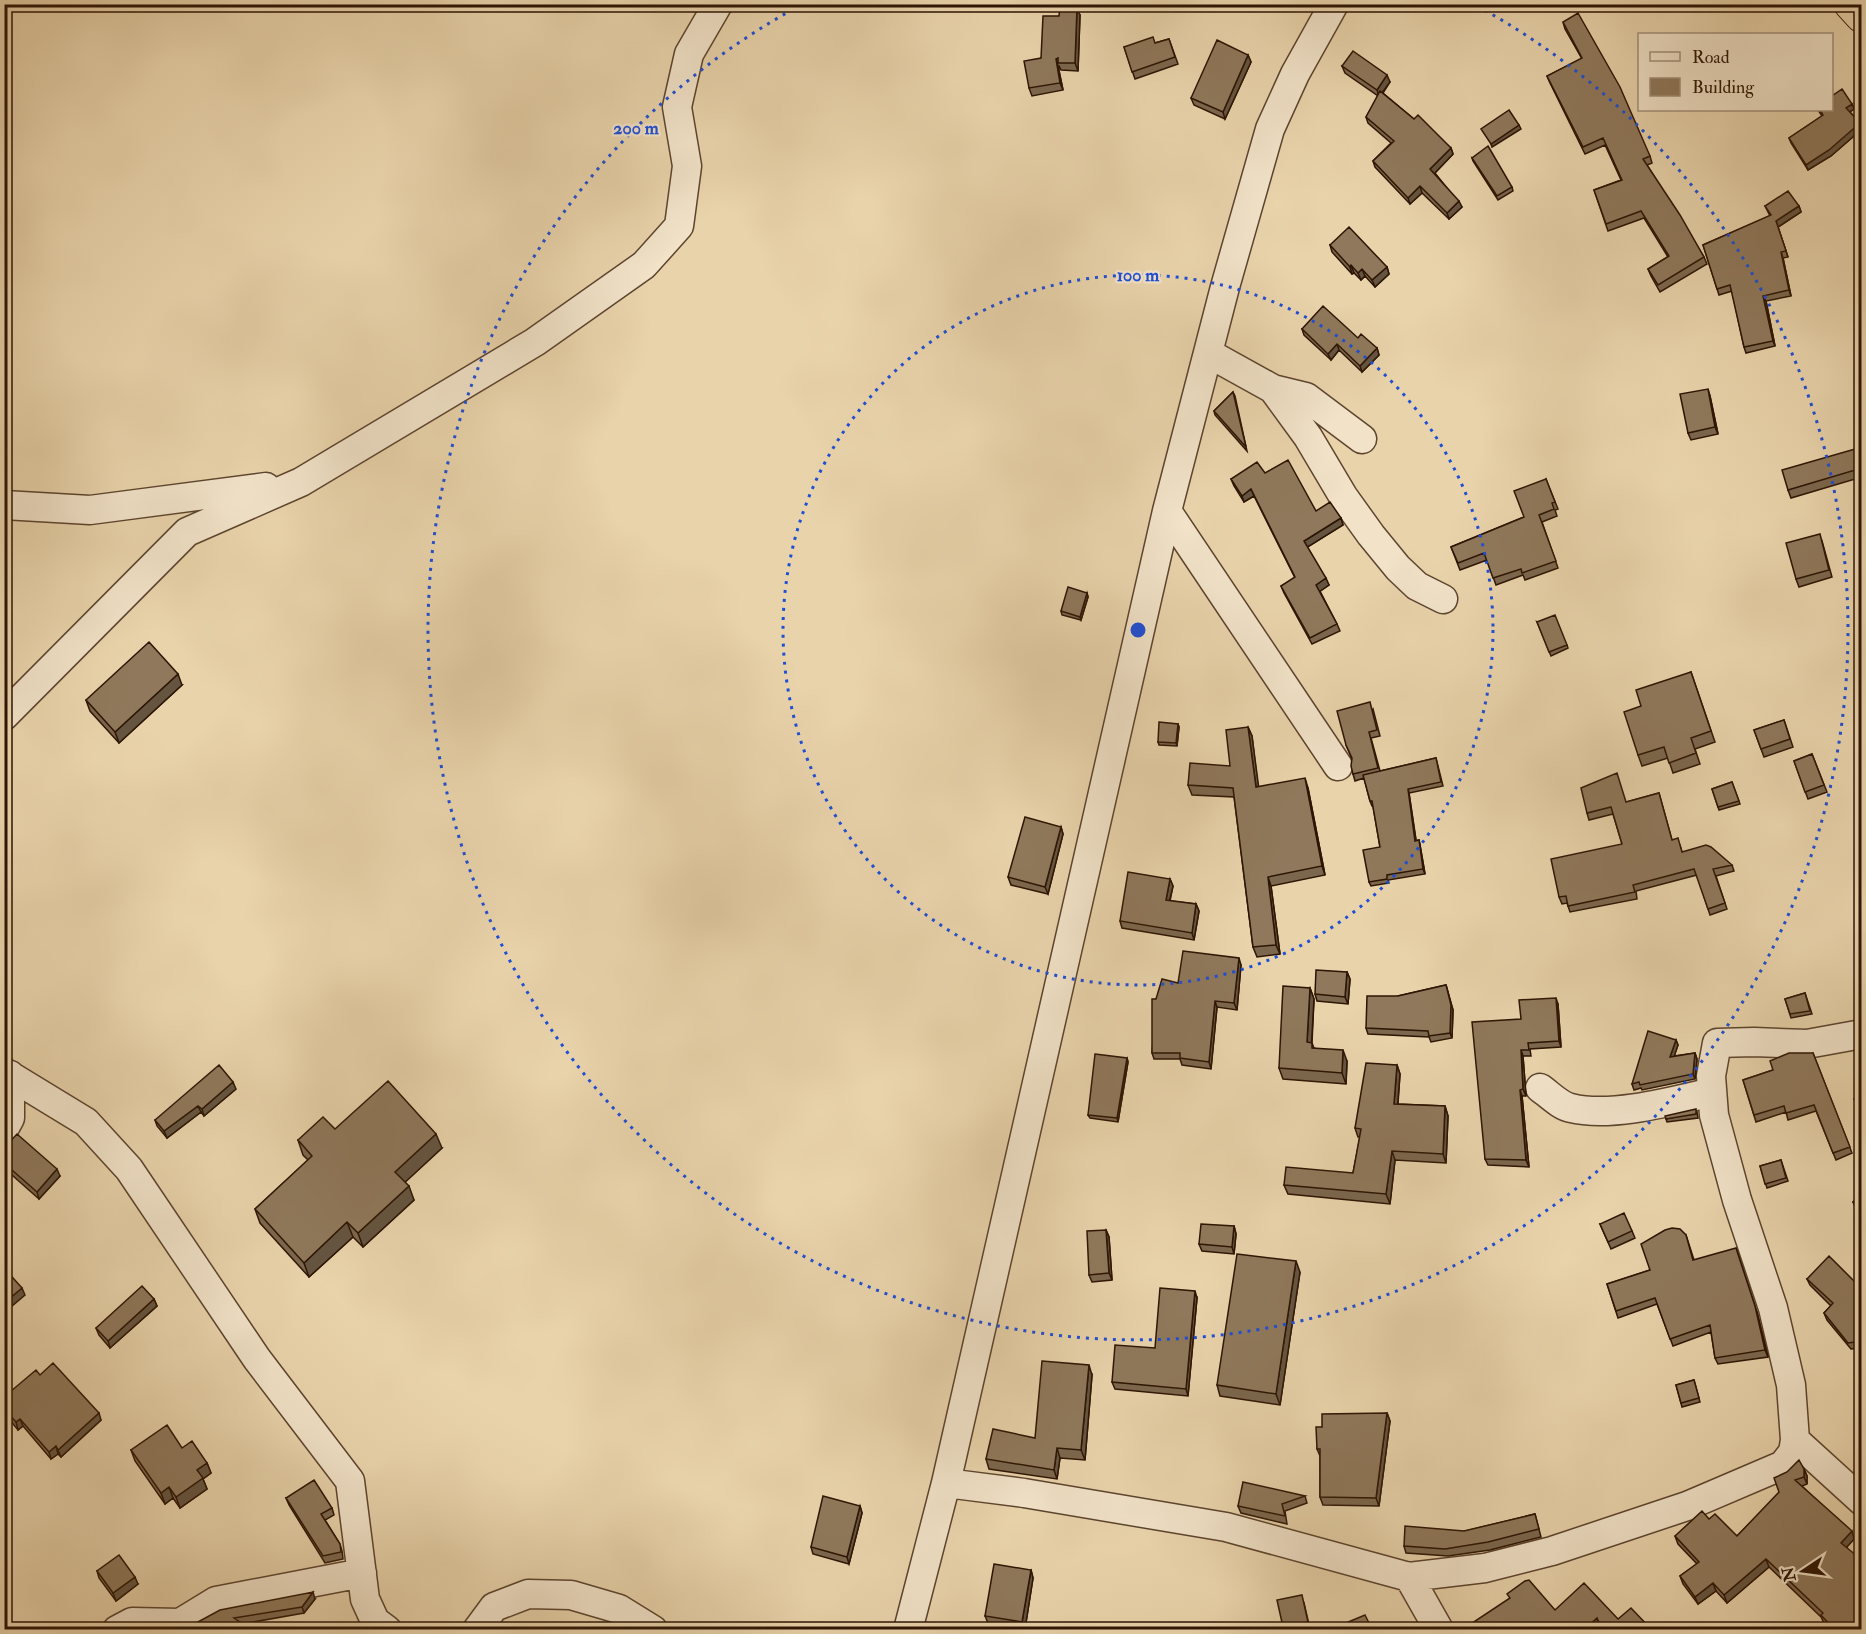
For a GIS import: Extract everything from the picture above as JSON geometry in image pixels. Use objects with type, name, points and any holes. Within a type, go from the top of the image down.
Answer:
[{"type":"highway","points":[[1851,4],[1862,16]]},
{"type":"street","points":[[4,716],[187,532],[301,482],[535,342],[644,265],[679,226],[687,166],[677,107],[689,54],[718,4]]},
{"type":"street","points":[[908,1629],[946,1483],[1167,511],[1208,354],[1270,129],[1295,74],[1334,4]]},
{"type":"street","points":[[1208,354],[1273,388],[1306,397],[1362,439]]},
{"type":"street","points":[[1273,388],[1308,437],[1343,496],[1371,535],[1398,568],[1417,586],[1443,599]]},
{"type":"street","points":[[4,505],[90,510],[301,482]]},
{"type":"street","points":[[1167,511],[1338,766]]},
{"type":"street","points":[[946,1483],[1024,1493],[1226,1527],[1409,1577],[1485,1568],[1551,1551],[1686,1506],[1784,1465],[1793,1452],[1795,1440],[1791,1385],[1773,1308],[1737,1200],[1714,1115],[1711,1076],[1717,1043],[1807,1044],[1862,1034]]},
{"type":"street","points":[[4,1129],[10,1118],[7,1073]]},
{"type":"street","points":[[7,1073],[86,1122],[129,1169],[257,1359],[350,1481],[365,1599],[375,1620],[387,1629]]},
{"type":"street","points":[[1540,1088],[1569,1108],[1598,1110],[1648,1107],[1712,1092]]},
{"type":"street","points":[[1795,1440],[1862,1501]]},
{"type":"street","points":[[117,1629],[132,1622],[180,1626],[216,1600],[362,1573]]},
{"type":"street","points":[[1409,1577],[1439,1629]]},
{"type":"street","points":[[477,1629],[494,1607],[528,1594],[571,1595],[620,1609],[653,1629]]},
{"type":"building","points":[[1060,7],[1077,8],[1075,63],[1058,63],[1058,58],[1056,59],[1060,83],[1029,88],[1024,61],[1041,58],[1043,16],[1059,16]]},
{"type":"building","points":[[1578,13],[1620,87],[1650,156],[1643,159],[1680,215],[1704,257],[1658,285],[1648,269],[1669,256],[1641,211],[1606,224],[1594,190],[1622,180],[1603,138],[1583,147],[1547,76],[1582,58],[1563,22]]},
{"type":"building","points":[[1153,37],[1155,43],[1169,39],[1175,57],[1132,72],[1124,47]]},
{"type":"building","points":[[1217,40],[1248,55],[1223,112],[1191,98]]},
{"type":"building","points":[[1353,51],[1387,75],[1377,90],[1342,66]]},
{"type":"building","points":[[1842,89],[1852,104],[1846,108],[1860,123],[1829,150],[1806,165],[1789,138],[1823,115],[1821,111],[1833,111],[1833,95]]},
{"type":"building","points":[[1380,91],[1414,119],[1418,115],[1451,148],[1430,169],[1459,201],[1447,213],[1420,186],[1408,198],[1373,161],[1394,141],[1366,117]]},
{"type":"building","points":[[1509,110],[1519,125],[1491,144],[1481,129]]},
{"type":"building","points":[[1488,146],[1512,187],[1497,196],[1472,158]]},
{"type":"building","points":[[1788,191],[1799,206],[1776,221],[1786,251],[1781,252],[1789,290],[1763,296],[1773,341],[1744,347],[1730,285],[1717,289],[1703,245],[1771,215],[1765,206]]},
{"type":"building","points":[[1349,227],[1387,267],[1372,280],[1362,269],[1358,273],[1351,265],[1350,267],[1330,245]]},
{"type":"building","points":[[1323,306],[1358,338],[1361,334],[1377,348],[1360,366],[1337,344],[1328,354],[1302,329]]},
{"type":"building","points":[[1708,389],[1715,427],[1688,433],[1680,394]]},
{"type":"building","points":[[1233,392],[1246,447],[1214,411]]},
{"type":"building","points":[[1862,447],[1862,468],[1788,490],[1782,470]]},
{"type":"building","points":[[1288,460],[1316,511],[1330,502],[1341,518],[1304,541],[1326,578],[1316,585],[1337,624],[1310,638],[1281,586],[1295,577],[1251,489],[1242,496],[1231,479],[1257,462],[1265,473]]},
{"type":"building","points":[[1546,479],[1555,502],[1552,503],[1554,509],[1539,515],[1556,561],[1522,573],[1521,569],[1493,578],[1484,553],[1458,563],[1451,547],[1524,517],[1514,491]]},
{"type":"building","points":[[1820,534],[1829,570],[1796,579],[1786,543]]},
{"type":"building","points":[[1068,587],[1087,593],[1080,617],[1061,611]]},
{"type":"building","points":[[1555,615],[1567,645],[1549,652],[1537,622]]},
{"type":"building","points":[[149,642],[178,674],[115,732],[86,700]]},
{"type":"building","points":[[1691,672],[1711,731],[1691,738],[1696,753],[1669,763],[1664,747],[1638,755],[1624,712],[1641,706],[1636,690]]},
{"type":"building","points":[[1370,702],[1377,730],[1369,732],[1378,768],[1353,774],[1352,758],[1337,711]]},
{"type":"building","points":[[1784,720],[1790,739],[1761,749],[1754,730]]},
{"type":"building","points":[[1159,722],[1178,724],[1176,743],[1158,742]]},
{"type":"building","points":[[1248,727],[1256,787],[1305,778],[1322,866],[1268,877],[1276,945],[1253,947],[1233,788],[1188,785],[1190,763],[1230,766],[1226,730]]},
{"type":"building","points":[[1812,754],[1824,785],[1805,792],[1794,761]]},
{"type":"building","points":[[1436,758],[1441,782],[1408,789],[1415,841],[1419,840],[1423,869],[1387,875],[1387,879],[1369,882],[1363,850],[1380,847],[1372,801],[1370,801],[1363,775]]},
{"type":"building","points":[[1617,773],[1626,802],[1659,793],[1672,840],[1678,838],[1682,852],[1706,845],[1732,865],[1713,869],[1725,903],[1708,909],[1694,869],[1633,885],[1635,892],[1568,906],[1566,896],[1559,897],[1551,859],[1622,844],[1611,807],[1587,813],[1581,788]]},
{"type":"building","points":[[1732,782],[1739,801],[1718,807],[1712,789]]},
{"type":"building","points":[[1025,817],[1061,827],[1045,887],[1008,877]]},
{"type":"building","points":[[1128,872],[1170,879],[1166,900],[1196,904],[1192,933],[1120,921]]},
{"type":"building","points":[[1183,951],[1239,958],[1234,1003],[1215,1001],[1209,1062],[1180,1058],[1180,1053],[1152,1053],[1152,999],[1156,999],[1162,979],[1178,983]]},
{"type":"building","points":[[1316,970],[1347,972],[1345,997],[1315,994]]},
{"type":"building","points":[[1446,985],[1451,1005],[1450,1033],[1429,1036],[1428,1031],[1366,1028],[1367,996],[1398,996]]},
{"type":"building","points":[[1283,986],[1310,988],[1307,1042],[1312,1043],[1312,1048],[1343,1050],[1342,1073],[1279,1068]]},
{"type":"building","points":[[1805,993],[1810,1011],[1790,1014],[1785,999]]},
{"type":"building","points":[[1556,998],[1559,1041],[1528,1043],[1529,1050],[1521,1050],[1523,1089],[1520,1090],[1526,1160],[1485,1159],[1472,1022],[1521,1019],[1519,1000]]},
{"type":"building","points":[[1648,1031],[1676,1040],[1670,1057],[1695,1053],[1693,1074],[1640,1085],[1639,1082],[1632,1084]]},
{"type":"building","points":[[1789,1053],[1813,1053],[1850,1147],[1833,1153],[1814,1105],[1786,1113],[1784,1106],[1754,1115],[1743,1080],[1773,1070],[1770,1061]]},
{"type":"building","points":[[1095,1054],[1127,1058],[1117,1118],[1088,1115]]},
{"type":"building","points":[[1366,1063],[1397,1065],[1394,1104],[1445,1106],[1443,1154],[1392,1151],[1386,1194],[1284,1185],[1286,1167],[1353,1173],[1361,1129],[1355,1128]]},
{"type":"building","points":[[219,1065],[233,1082],[202,1109],[198,1106],[164,1131],[155,1120]]},
{"type":"building","points":[[388,1081],[436,1134],[395,1172],[409,1186],[358,1233],[347,1222],[304,1263],[255,1209],[312,1156],[298,1140],[323,1117],[335,1129]]},
{"type":"building","points":[[1862,1092],[1862,1107],[1854,1099]]},
{"type":"building","points":[[1696,1109],[1696,1114],[1666,1119],[1665,1116]]},
{"type":"building","points":[[17,1134],[57,1169],[37,1192],[4,1163],[4,1148]]},
{"type":"building","points":[[1781,1160],[1786,1178],[1765,1184],[1760,1166]]},
{"type":"building","points":[[1862,1194],[1862,1211],[1853,1202]]},
{"type":"building","points":[[1624,1213],[1632,1231],[1608,1242],[1600,1224]]},
{"type":"building","points":[[1201,1224],[1234,1226],[1232,1247],[1199,1244]]},
{"type":"building","points":[[1672,1228],[1680,1229],[1686,1235],[1693,1260],[1736,1248],[1755,1306],[1765,1350],[1715,1358],[1710,1325],[1670,1339],[1655,1298],[1616,1311],[1607,1284],[1650,1270],[1641,1244]]},
{"type":"building","points":[[1106,1230],[1109,1273],[1089,1275],[1087,1231]]},
{"type":"building","points":[[1237,1254],[1296,1261],[1276,1394],[1217,1385]]},
{"type":"building","points":[[1829,1256],[1862,1289],[1862,1341],[1848,1343],[1824,1313],[1833,1303],[1807,1279]]},
{"type":"building","points":[[4,1268],[22,1288],[4,1303]]},
{"type":"building","points":[[142,1286],[154,1299],[108,1341],[96,1328]]},
{"type":"building","points":[[1160,1288],[1195,1291],[1186,1389],[1112,1382],[1115,1345],[1155,1348]]},
{"type":"building","points":[[1042,1361],[1089,1365],[1081,1450],[1057,1448],[1054,1470],[986,1459],[993,1429],[1035,1438]]},
{"type":"building","points":[[53,1363],[99,1413],[58,1450],[56,1446],[49,1452],[20,1419],[16,1422],[4,1409],[4,1397],[36,1370],[40,1375]]},
{"type":"building","points":[[1694,1380],[1699,1398],[1681,1403],[1676,1385]]},
{"type":"building","points":[[1387,1413],[1376,1498],[1320,1497],[1320,1449],[1317,1449],[1316,1427],[1322,1427],[1322,1414]]},
{"type":"building","points":[[167,1425],[182,1448],[192,1441],[207,1463],[197,1470],[203,1478],[176,1497],[169,1487],[161,1493],[131,1450]]},
{"type":"building","points":[[1799,1460],[1804,1469],[1804,1477],[1795,1480],[1852,1531],[1841,1543],[1862,1560],[1862,1629],[1834,1629],[1821,1615],[1823,1613],[1766,1559],[1724,1595],[1713,1583],[1695,1597],[1680,1576],[1699,1562],[1675,1536],[1702,1511],[1709,1519],[1715,1514],[1737,1536],[1779,1492],[1774,1478],[1787,1472]]},
{"type":"building","points":[[314,1480],[332,1508],[321,1514],[340,1544],[341,1552],[323,1556],[286,1498]]},
{"type":"building","points":[[1243,1482],[1305,1496],[1282,1504],[1285,1516],[1238,1506]]},
{"type":"building","points":[[823,1496],[860,1506],[847,1557],[811,1547]]},
{"type":"building","points":[[1535,1514],[1539,1529],[1488,1542],[1445,1549],[1404,1546],[1405,1526],[1464,1531]]},
{"type":"building","points":[[119,1555],[135,1577],[113,1593],[97,1571]]},
{"type":"building","points":[[994,1564],[1031,1570],[1022,1622],[985,1616]]},
{"type":"building","points":[[1529,1580],[1555,1610],[1584,1583],[1618,1619],[1631,1608],[1651,1629],[1602,1629],[1597,1618],[1585,1629],[1468,1629],[1466,1627],[1510,1598],[1507,1594]]},
{"type":"building","points":[[313,1592],[302,1607],[234,1618],[250,1629],[185,1629],[220,1610]]},
{"type":"building","points":[[1302,1595],[1308,1622],[1283,1627],[1277,1600]]},
{"type":"building","points":[[1365,1615],[1372,1629],[1349,1629],[1346,1623]]}]
